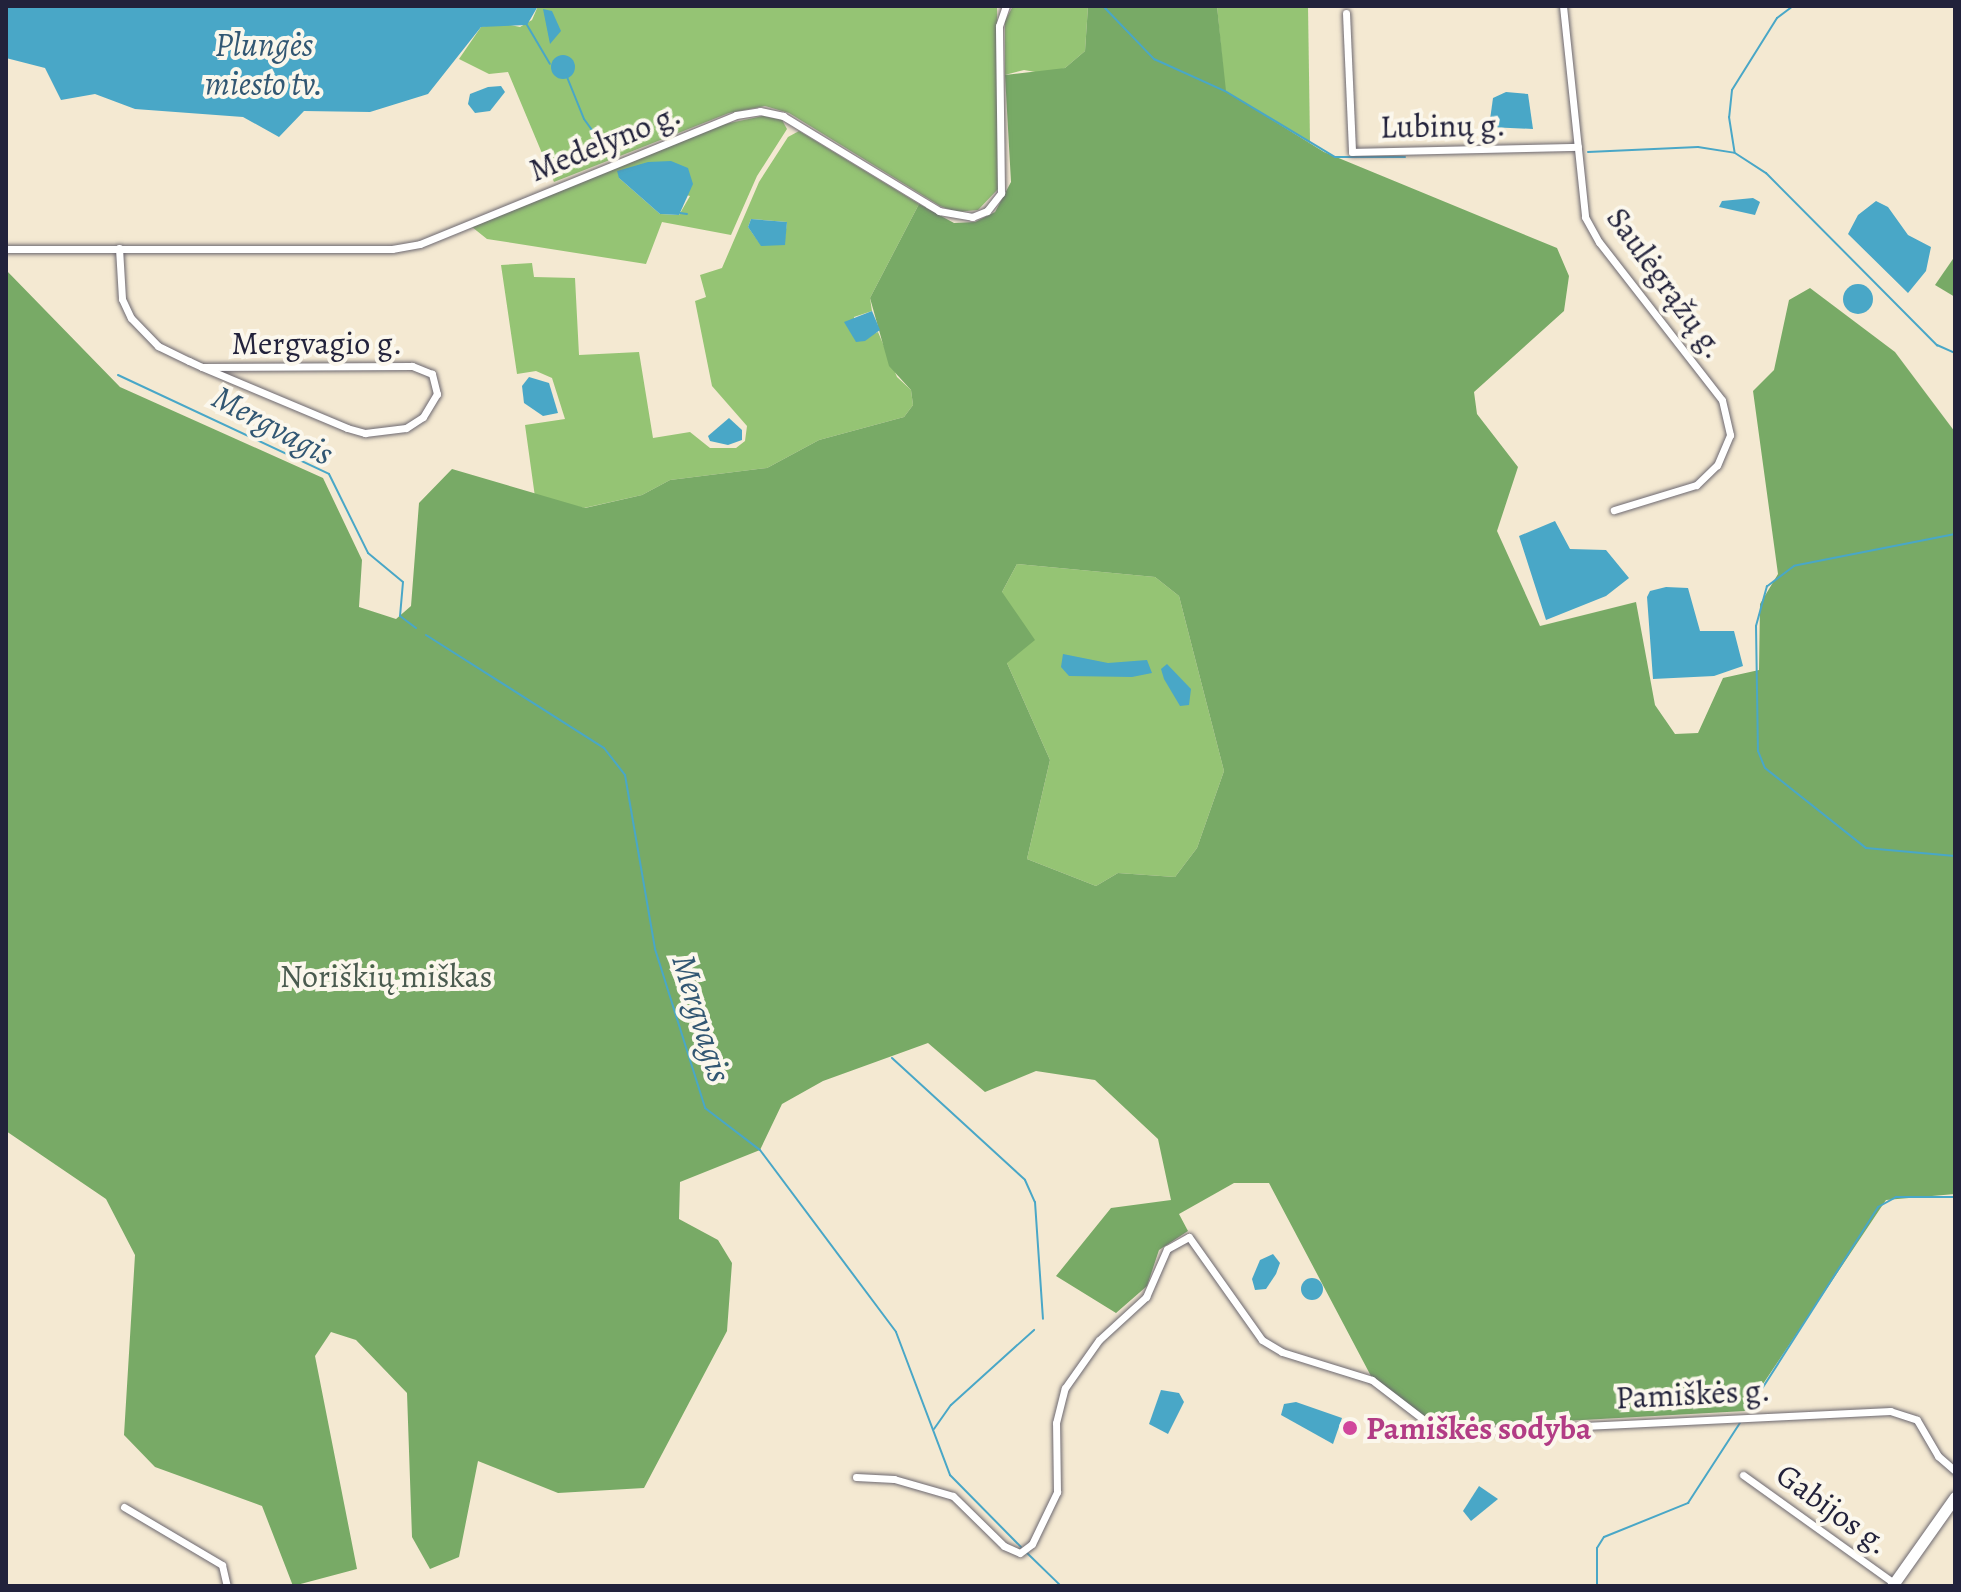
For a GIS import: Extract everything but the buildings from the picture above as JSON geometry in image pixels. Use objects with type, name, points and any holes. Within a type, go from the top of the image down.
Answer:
[{"type":"main road","points":[[1893,1585],[1955,1497]]},
{"type":"street","name":"Medelyno g.","points":[[6,249],[392,249],[420,244],[736,115],[760,111],[794,122],[939,211],[972,217],[987,211],[1001,193],[999,26],[1006,6]]},
{"type":"street","name":"Saulėgrąžų g.","points":[[1563,6],[1585,217],[1722,400],[1730,435],[1717,465],[1696,485],[1614,510]]},
{"type":"street","name":"Lubinų g.","points":[[1346,13],[1352,152],[1578,147]]},
{"type":"street","name":"Mergvagio g.","points":[[119,248],[122,299],[131,318],[158,346],[202,367],[365,433],[406,428],[423,417],[437,394],[432,374],[412,366],[202,367]]},
{"type":"street","name":"Pamiškės g.","points":[[856,1477],[894,1479],[953,1496],[1004,1546],[1020,1553],[1032,1544],[1057,1492],[1056,1423],[1065,1388],[1099,1340],[1146,1297],[1167,1249],[1189,1237],[1262,1340],[1282,1352],[1372,1380],[1441,1433],[1890,1411],[1917,1420],[1938,1456],[1955,1471]]},
{"type":"street","name":"Gabijos g.","points":[[1743,1475],[1893,1585]]},
{"type":"street","points":[[124,1507],[222,1565],[227,1586]]},
{"type":"green space","points":[[538,6],[997,6],[999,188],[978,210],[956,212],[940,206],[789,113],[765,106],[729,113],[554,182],[508,72],[489,74],[459,59],[481,27],[501,23],[520,27],[532,20]]},
{"type":"green space","points":[[1013,6],[1088,6],[1085,51],[1065,68],[1047,74],[1024,70],[1005,75],[1005,21]]},
{"type":"green space","name":"Noriškių miškas","points":[[1088,6],[1217,6],[1226,91],[1324,152],[1557,248],[1569,276],[1564,311],[1474,392],[1477,414],[1518,467],[1497,531],[1540,626],[1636,602],[1655,705],[1675,734],[1698,733],[1723,678],[1759,670],[1760,604],[1778,574],[1753,391],[1774,370],[1789,300],[1810,288],[1895,352],[1955,432],[1955,1194],[1886,1200],[1745,1411],[1439,1428],[1372,1378],[1269,1183],[1234,1183],[1179,1214],[1188,1231],[1159,1250],[1147,1286],[1116,1313],[1056,1276],[1111,1208],[1171,1200],[1158,1139],[1095,1080],[1036,1071],[985,1092],[928,1043],[823,1081],[782,1104],[760,1150],[680,1182],[679,1219],[718,1240],[732,1263],[727,1331],[644,1488],[558,1493],[478,1461],[459,1557],[430,1569],[412,1537],[407,1393],[356,1340],[331,1332],[315,1356],[357,1569],[293,1586],[262,1506],[155,1467],[124,1435],[135,1255],[106,1199],[6,1131],[6,270],[120,387],[323,478],[362,560],[359,607],[396,619],[411,606],[419,503],[452,469],[585,508],[642,495],[670,480],[767,468],[819,440],[904,417],[913,405],[911,390],[889,366],[870,298],[919,204],[954,223],[975,222],[995,212],[1011,182],[1005,75],[1065,68],[1085,51]],"holes":[[[1017,564],[1155,577],[1179,596],[1224,771],[1197,848],[1175,877],[1118,873],[1096,886],[1027,859],[1050,760],[1007,663],[1035,640],[1002,592]]]},
{"type":"green space","points":[[1217,6],[1308,6],[1310,143],[1225,91]]},
{"type":"green space","points":[[763,116],[782,120],[787,129],[757,176],[731,235],[662,222],[646,264],[487,239],[472,227],[720,125]],"holes":[[[619,178],[690,196],[679,215],[660,214]]]},
{"type":"green space","points":[[799,131],[919,204],[870,298],[872,311],[854,317],[856,341],[878,332],[897,377],[911,390],[913,405],[904,417],[819,440],[767,468],[670,480],[642,495],[584,508],[535,497],[525,425],[565,419],[552,378],[536,371],[517,374],[501,265],[532,263],[534,277],[575,278],[579,355],[639,352],[653,438],[690,432],[710,448],[736,448],[745,441],[747,426],[712,386],[695,301],[706,297],[700,275],[722,268],[759,182],[788,137]],"holes":[[[751,219],[787,222],[784,245],[758,241],[748,227]]]},
{"type":"green space","points":[[1955,256],[1955,297],[1935,285]]},
{"type":"green space","points":[[1017,564],[1155,577],[1179,596],[1224,771],[1197,848],[1175,877],[1118,873],[1096,886],[1027,859],[1050,760],[1007,663],[1002,592]]},
{"type":"water","name":"Plungės miesto tv.","points":[[6,6],[538,6],[527,25],[481,27],[428,94],[370,112],[304,111],[279,137],[243,117],[135,109],[95,94],[61,100],[45,68],[6,58]]},
{"type":"water","points":[[543,9],[552,11],[561,31],[550,44]]},
{"type":"water","points":[[563,55],[571,59],[575,67],[571,75],[563,79],[555,75],[551,67],[555,59]]},
{"type":"water","points":[[501,86],[505,92],[490,111],[475,113],[468,104],[470,94]]},
{"type":"water","points":[[1506,92],[1528,94],[1533,129],[1489,127],[1493,98]]},
{"type":"water","points":[[671,161],[688,168],[693,184],[679,215],[660,214],[619,178],[617,171],[648,162]]},
{"type":"water","points":[[1753,198],[1760,202],[1755,215],[1719,207],[1722,201]]},
{"type":"water","points":[[1876,201],[1888,207],[1908,235],[1931,247],[1926,271],[1908,293],[1848,234],[1858,215]]},
{"type":"water","points":[[751,219],[787,222],[785,245],[761,246],[748,227]]},
{"type":"water","points":[[1858,284],[1864,285],[1872,293],[1872,305],[1864,313],[1858,314],[1852,313],[1844,305],[1843,299],[1844,293],[1852,285]]},
{"type":"water","points":[[872,311],[880,330],[865,341],[856,342],[844,322]]},
{"type":"water","points":[[529,377],[549,383],[558,413],[543,416],[524,403],[522,386]]},
{"type":"water","points":[[729,418],[742,430],[742,440],[728,445],[710,441],[708,436]]},
{"type":"water","points":[[1555,521],[1570,549],[1606,550],[1629,578],[1606,596],[1546,620],[1519,536]]},
{"type":"water","points":[[1666,587],[1688,588],[1700,631],[1734,631],[1743,666],[1714,676],[1653,679],[1647,597],[1650,591]]},
{"type":"water","points":[[1063,654],[1108,663],[1147,660],[1152,673],[1132,677],[1069,676],[1061,667]]},
{"type":"water","points":[[1167,664],[1191,689],[1189,705],[1180,706],[1164,679],[1161,669]]},
{"type":"water","points":[[1273,1254],[1280,1263],[1276,1274],[1266,1289],[1255,1290],[1252,1279],[1260,1260]]},
{"type":"water","points":[[1308,1278],[1316,1278],[1323,1289],[1316,1300],[1308,1300],[1301,1293],[1301,1285]]},
{"type":"water","points":[[1161,1390],[1179,1393],[1184,1402],[1168,1434],[1149,1424]]},
{"type":"water","points":[[1296,1402],[1342,1418],[1333,1444],[1281,1415],[1284,1404]]},
{"type":"water","points":[[1479,1486],[1498,1499],[1471,1521],[1463,1511]]},
{"type":"waterway","points":[[1103,6],[1154,59],[1225,91],[1335,157],[1405,157]]},
{"type":"waterway","points":[[1793,6],[1777,18],[1732,90],[1729,117],[1735,153],[1766,173],[1937,345],[1955,353]]},
{"type":"waterway","points":[[527,25],[550,64]]},
{"type":"waterway","points":[[567,77],[584,119],[610,155]]},
{"type":"waterway","points":[[1588,152],[1698,147],[1734,153]]},
{"type":"waterway","points":[[680,213],[687,214]]},
{"type":"waterway","name":"Mergvagis","points":[[118,375],[329,474],[368,553],[403,582],[400,616],[416,628]]},
{"type":"waterway","points":[[1955,534],[1794,566],[1767,586],[1756,626],[1758,751],[1765,768],[1866,848],[1955,856]]},
{"type":"waterway","name":"Mergvagis","points":[[426,635],[604,748],[625,775],[655,949],[705,1108],[760,1150],[896,1332],[950,1475],[1021,1547]]},
{"type":"waterway","points":[[892,1058],[1025,1180],[1035,1202],[1043,1319]]},
{"type":"waterway","points":[[1749,1409],[1878,1207],[1896,1197],[1955,1197]]},
{"type":"waterway","points":[[934,1429],[951,1405],[1034,1330]]},
{"type":"waterway","points":[[1597,1586],[1597,1548],[1604,1537],[1688,1503],[1740,1423]]},
{"type":"waterway","name":"Mergvagis","points":[[1025,1551],[1061,1586]]},
{"type":"place","name":"Pamiškės sodyba","points":[[1350,1428]]}]
